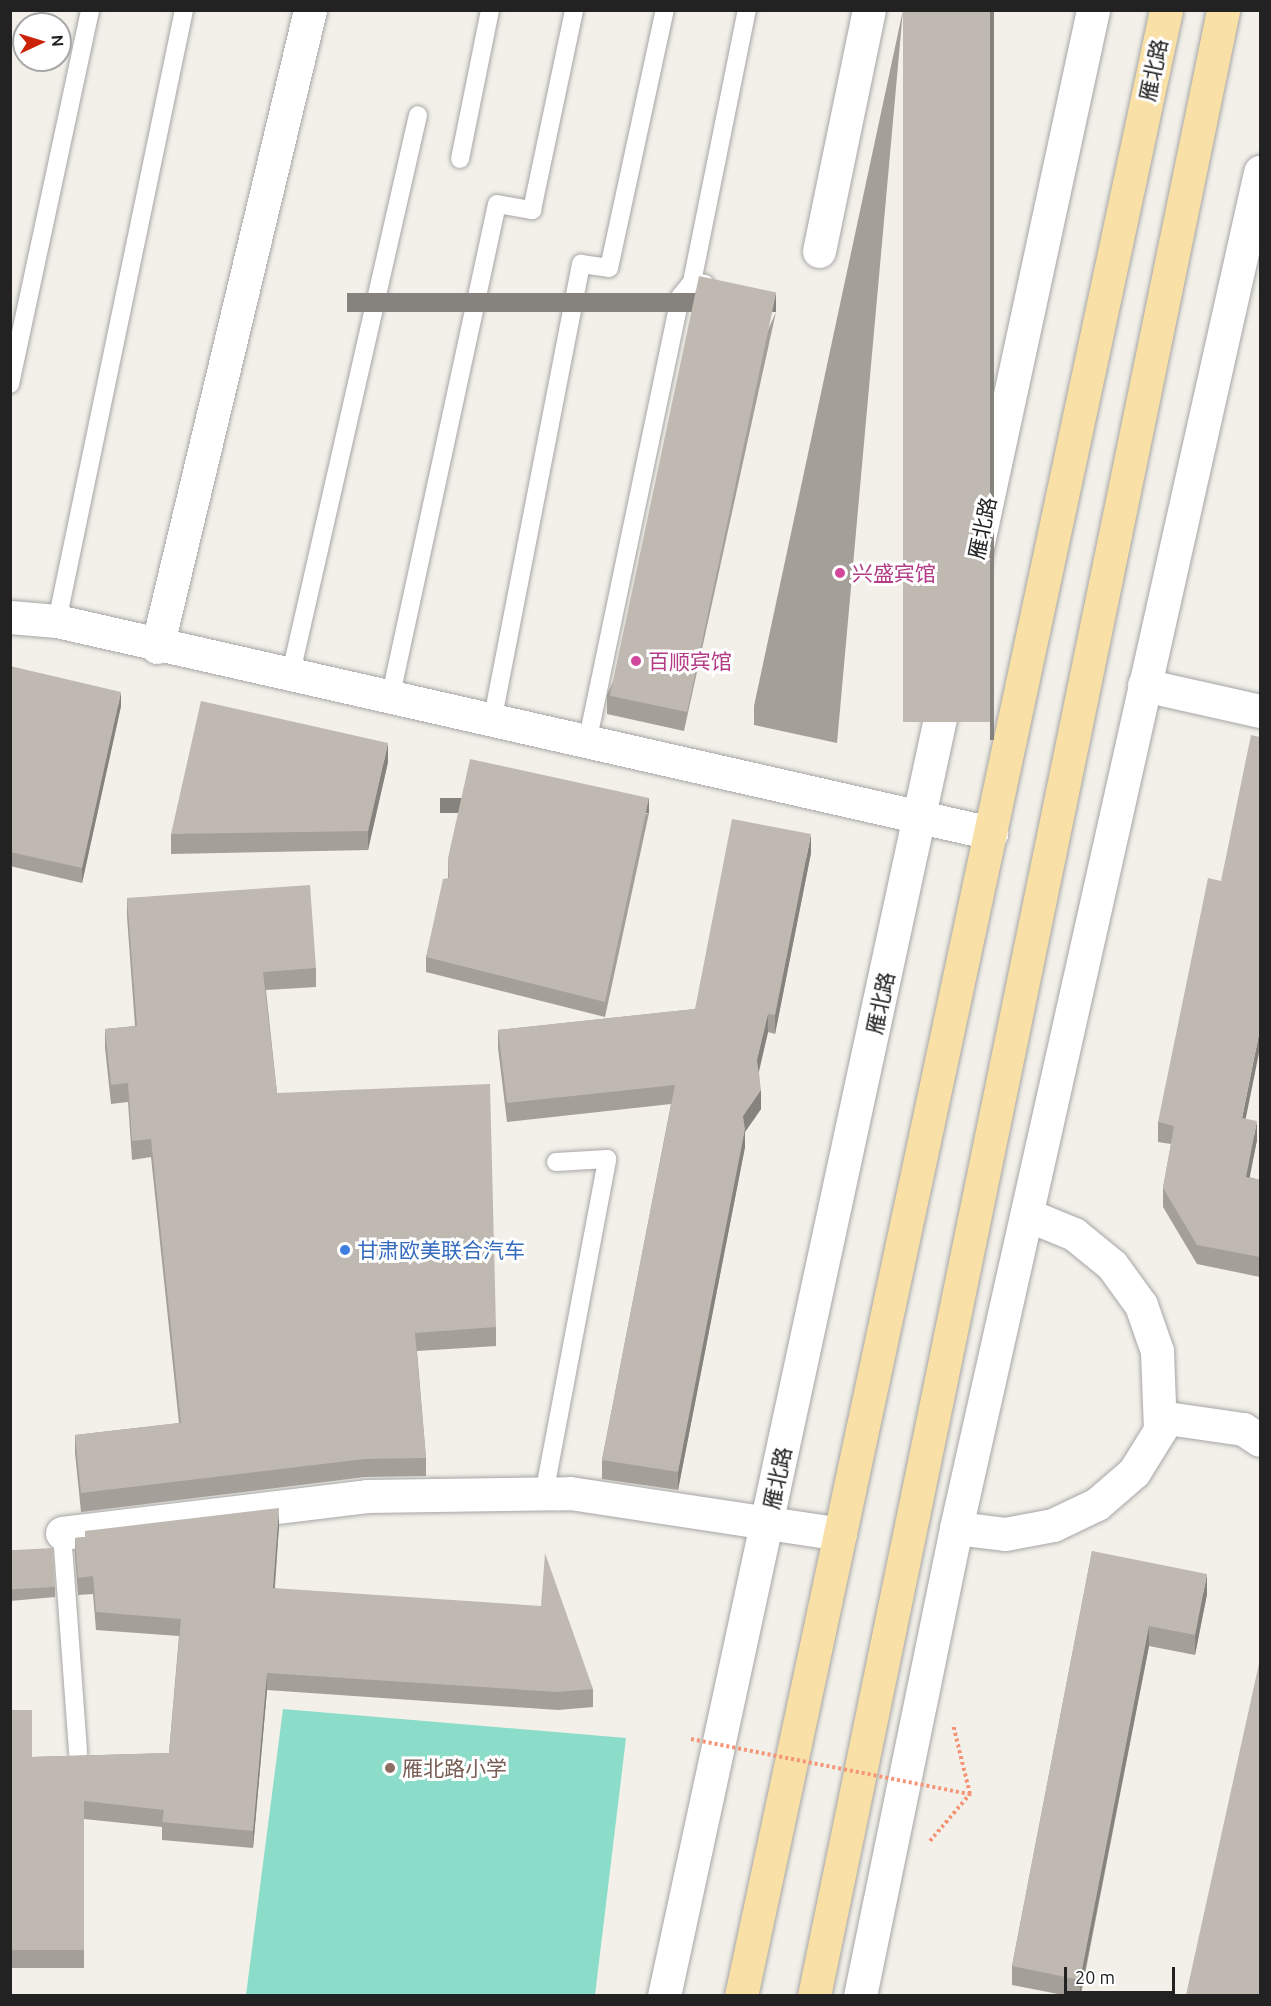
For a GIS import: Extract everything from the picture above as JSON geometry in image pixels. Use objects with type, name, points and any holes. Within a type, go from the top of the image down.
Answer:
[{"type":"main road","name":"雁北路","points":[[741,1995],[1166,10]]},
{"type":"main road","points":[[814,1995],[1222,10]]},
{"type":"street","points":[[157,647],[310,10]]},
{"type":"street","points":[[819,251],[869,10]]},
{"type":"street","name":"雁北路","points":[[664,1995],[1093,10]]},
{"type":"street","points":[[869,1993],[956,1528],[1260,172]]},
{"type":"street","points":[[10,617],[57,621],[157,647],[991,833]]},
{"type":"street","points":[[1144,685],[1260,711]]},
{"type":"street","points":[[956,1528],[1005,1534],[1053,1525],[1098,1504],[1134,1472],[1160,1430],[1157,1351],[1141,1305],[1112,1264],[1074,1234],[1028,1215]]},
{"type":"street","points":[[1160,1417],[1255,1432]]},
{"type":"street","points":[[62,1533],[367,1496],[570,1493],[840,1534]]},
{"type":"lane","points":[[10,384],[90,10]]},
{"type":"lane","points":[[57,621],[184,10]]},
{"type":"lane","points":[[460,159],[489,10]]},
{"type":"lane","points":[[390,699],[497,204],[532,210],[574,10]]},
{"type":"lane","points":[[492,722],[581,264],[609,268],[665,10]]},
{"type":"lane","points":[[587,743],[680,297],[692,282],[747,10]]},
{"type":"lane","points":[[290,677],[418,115]]},
{"type":"lane","points":[[692,282],[723,288]]},
{"type":"lane","points":[[544,1494],[607,1159],[556,1162]]},
{"type":"lane","points":[[62,1533],[78,1753]]},
{"type":"path","points":[[691,1738],[970,1794]]},
{"type":"green space","points":[[283,1709],[626,1738],[595,1995],[246,1995]]},
{"type":"building","points":[[903,10],[990,10],[990,722],[903,722]]},
{"type":"building","points":[[699,276],[776,292],[687,712],[610,696]]},
{"type":"building","points":[[10,666],[121,692],[82,868],[10,852]]},
{"type":"building","points":[[201,701],[388,743],[368,831],[171,834]]},
{"type":"building","points":[[1251,735],[1260,737],[1260,1029],[1242,1118],[1257,1121],[1246,1177],[1260,1180],[1260,1257],[1197,1245],[1163,1188],[1174,1126],[1158,1122],[1208,878],[1221,881]]},
{"type":"building","points":[[470,759],[649,798],[605,1002],[426,957],[443,879],[449,878],[448,858]]},
{"type":"building","points":[[732,819],[811,834],[775,1015],[768,1014],[757,1060],[761,1090],[743,1116],[745,1129],[678,1472],[602,1460],[675,1085],[507,1103],[498,1030],[695,1009]]},
{"type":"building","points":[[310,885],[316,968],[263,972],[277,1093],[490,1084],[496,1327],[415,1333],[426,1458],[365,1459],[81,1493],[75,1435],[181,1423],[151,1139],[132,1141],[128,1083],[111,1085],[105,1029],[137,1026],[127,898]]},
{"type":"building","points":[[279,1508],[273,1588],[541,1606],[545,1553],[593,1689],[558,1692],[267,1673],[253,1831],[162,1822],[164,1810],[84,1801],[84,1950],[10,1950],[10,1710],[32,1710],[32,1757],[169,1753],[181,1619],[96,1612],[93,1576],[78,1578],[75,1538],[85,1537],[85,1531]]},
{"type":"building","points":[[53,1548],[55,1587],[12,1589],[10,1550]]},
{"type":"building","points":[[1092,1551],[1207,1574],[1195,1635],[1149,1626],[1080,1980],[1012,1966]]},
{"type":"building","points":[[1260,1659],[1260,1995],[1186,1995]]},
{"type":"place","name":"兴盛宾馆","points":[[840,573]]},
{"type":"place","name":"百顺宾馆","points":[[636,661]]},
{"type":"place","name":"甘肃欧美联合汽车","points":[[345,1250]]},
{"type":"place","name":"雁北路小学","points":[[390,1768]]}]
